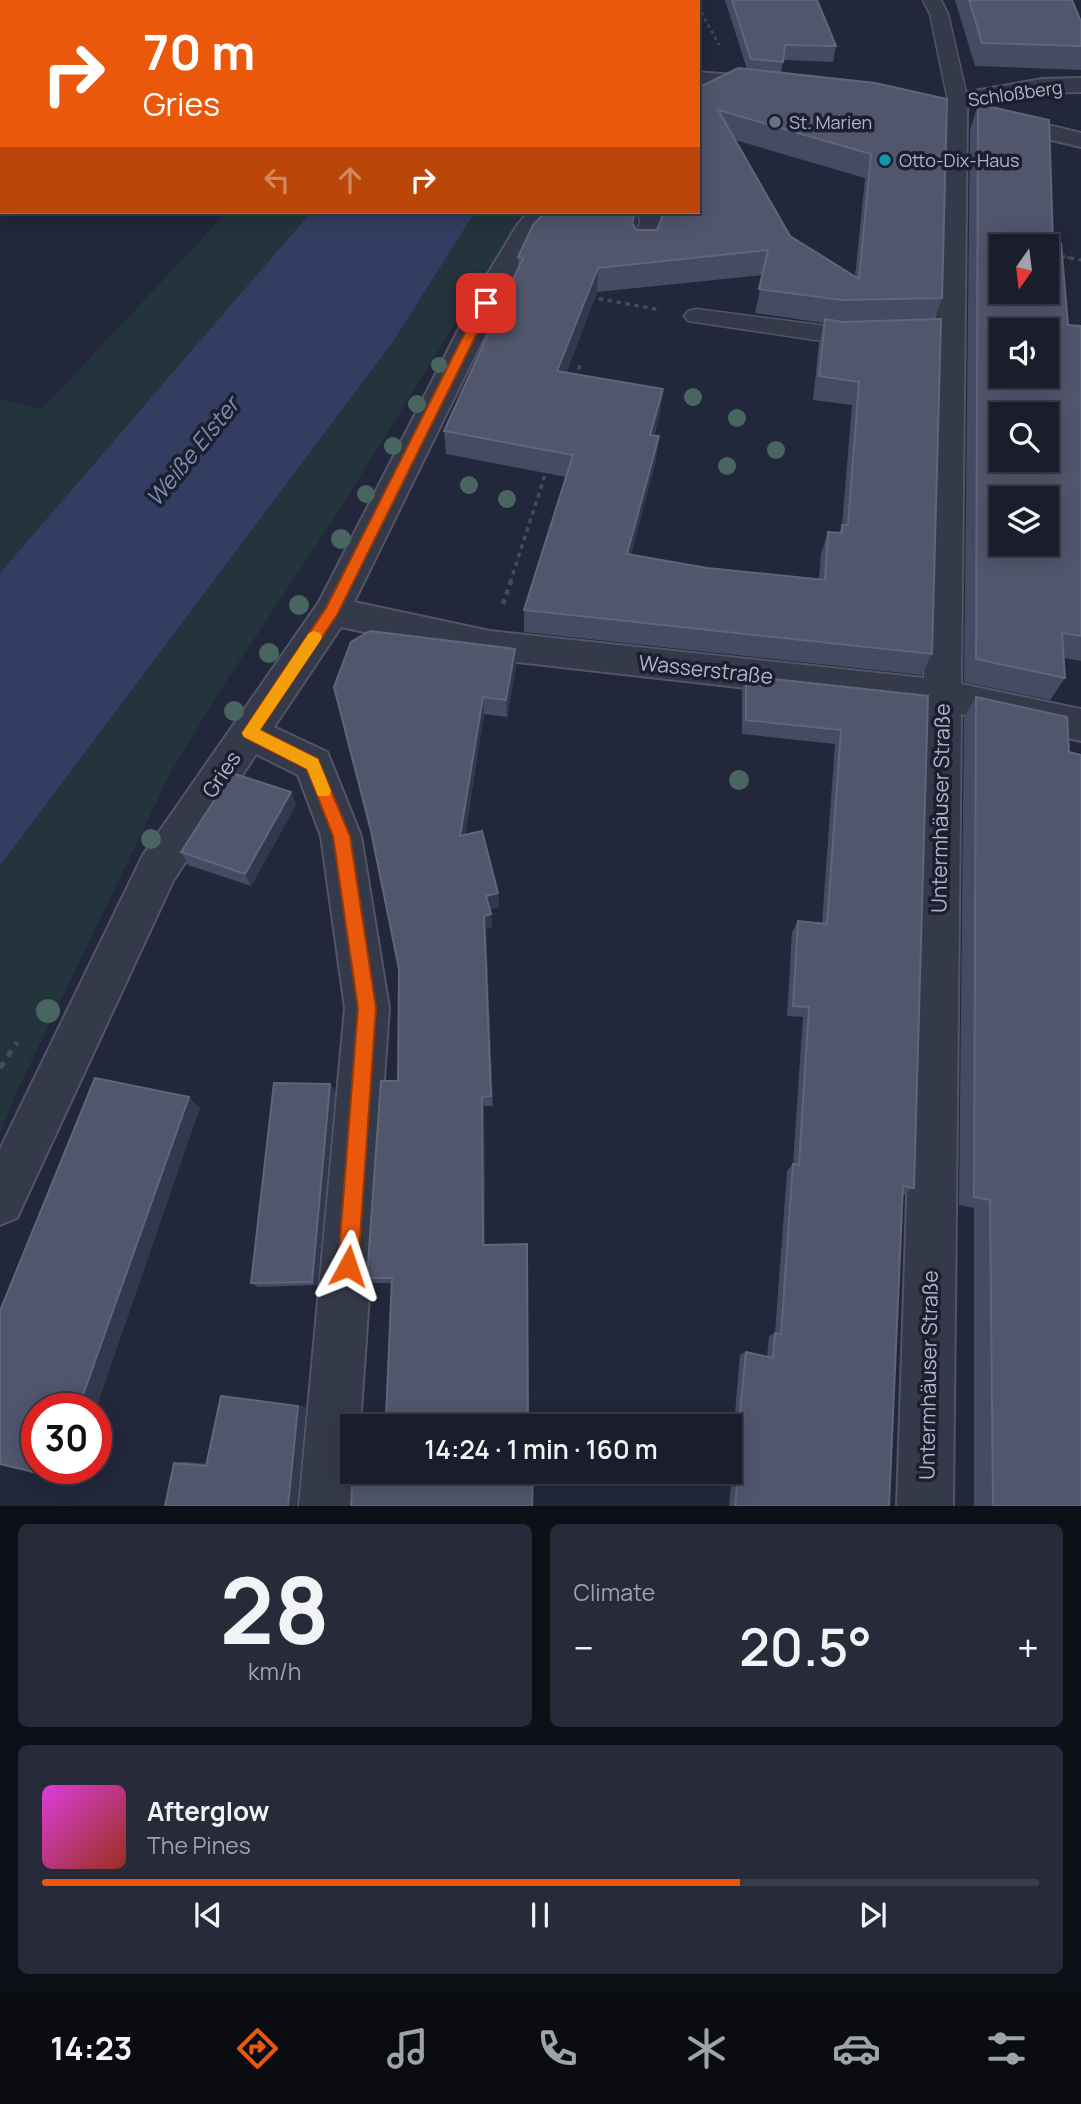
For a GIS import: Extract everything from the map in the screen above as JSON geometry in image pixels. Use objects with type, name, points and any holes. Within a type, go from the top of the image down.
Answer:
[{"type":"street","points":[[700,79],[791,88]]},
{"type":"street","name":"Schloßberg","points":[[948,106],[1042,86],[1081,85]]},
{"type":"street","points":[[948,106],[1081,140]]},
{"type":"street","name":"Untermhäuser Straße","points":[[925,1506],[943,695],[939,332],[948,106]]},
{"type":"street","name":"Gries","points":[[0,1201],[158,867],[332,611],[498,280],[529,227],[540,214]]},
{"type":"street","name":"Wasserstraße","points":[[332,611],[490,645],[943,695],[1081,725]]},
{"type":"street","points":[[250,733],[313,764],[341,836],[367,1008],[327,1506]]},
{"type":"lane","points":[[932,0],[939,14],[948,106]]},
{"type":"lane","points":[[644,247],[651,222],[649,214]]},
{"type":"lane","points":[[696,316],[835,335],[887,334]]},
{"type":"path","points":[[1059,256],[1081,260]]},
{"type":"path","points":[[590,297],[696,316]]},
{"type":"path","points":[[576,379],[580,365]]},
{"type":"path","points":[[490,645],[550,458]]},
{"type":"shaded area","points":[[225,214],[309,214],[0,573],[0,399],[42,409]]},
{"type":"shaded area","points":[[474,214],[523,214],[337,514],[221,689],[171,772],[14,1097],[0,1133],[0,866],[393,342]]},
{"type":"water","name":"Weiße Elster","points":[[309,214],[474,214],[393,342],[0,866],[0,573]]},
{"type":"building","points":[[732,0],[817,0],[836,46],[785,45],[783,62],[751,59]]},
{"type":"building","points":[[969,0],[1072,0],[1081,22],[1081,46],[982,43]]},
{"type":"building","points":[[738,68],[875,83],[947,99],[942,298],[842,300],[759,289],[768,250],[598,268],[557,371],[663,389],[650,435],[659,436],[627,554],[707,568],[825,580],[828,532],[842,533],[842,525],[848,525],[859,382],[819,376],[825,319],[842,322],[941,319],[932,654],[524,610],[573,455],[444,431],[523,258],[518,257],[533,225],[543,214],[634,214],[632,223],[636,230],[657,230],[663,214],[700,214],[700,85]],"holes":[[[718,110],[871,154],[859,279],[790,236]]]},
{"type":"building","points":[[978,104],[1049,120],[1053,234],[989,234],[989,304],[1059,304],[1061,243],[1068,325],[1081,326],[1081,636],[1062,633],[1065,678],[976,659]]},
{"type":"building","points":[[370,631],[515,649],[506,700],[483,697],[460,836],[482,831],[498,893],[486,896],[491,914],[484,916],[491,1096],[482,1097],[483,1245],[527,1244],[528,1414],[386,1414],[392,1278],[367,1278],[381,1081],[398,1081],[399,969],[371,831],[334,687],[351,642]]},
{"type":"building","points":[[746,676],[928,696],[914,1188],[903,1186],[889,1506],[735,1506],[737,1484],[742,1484],[744,1413],[740,1412],[746,1352],[773,1358],[775,1333],[781,1335],[793,1164],[799,1165],[809,1007],[793,1006],[798,921],[827,924],[841,730],[746,720]]},
{"type":"building","points":[[976,697],[1067,717],[1069,752],[1081,755],[1081,1506],[993,1506],[990,1200],[974,1197]]},
{"type":"building","points":[[232,773],[291,792],[245,874],[181,852]]},
{"type":"building","points":[[95,1078],[189,1097],[84,1393],[21,1393],[21,1469],[0,1464],[0,1311]]},
{"type":"building","points":[[274,1083],[330,1084],[312,1282],[251,1283]]},
{"type":"building","points":[[221,1396],[298,1406],[288,1506],[165,1506],[174,1463],[206,1466]]},
{"type":"building","points":[[352,1484],[533,1484],[532,1506],[351,1506]]},
{"type":"slow traffic","points":[[314,637],[250,733],[313,764],[323,791]]},
{"type":"place","name":"St. Marien","points":[[775,122]]},
{"type":"place","name":"Otto-Dix-Haus","points":[[885,160]]},
{"type":"route","points":[[348,1266],[367,1008],[341,836],[313,764],[250,733],[332,611],[486,303]]}]
